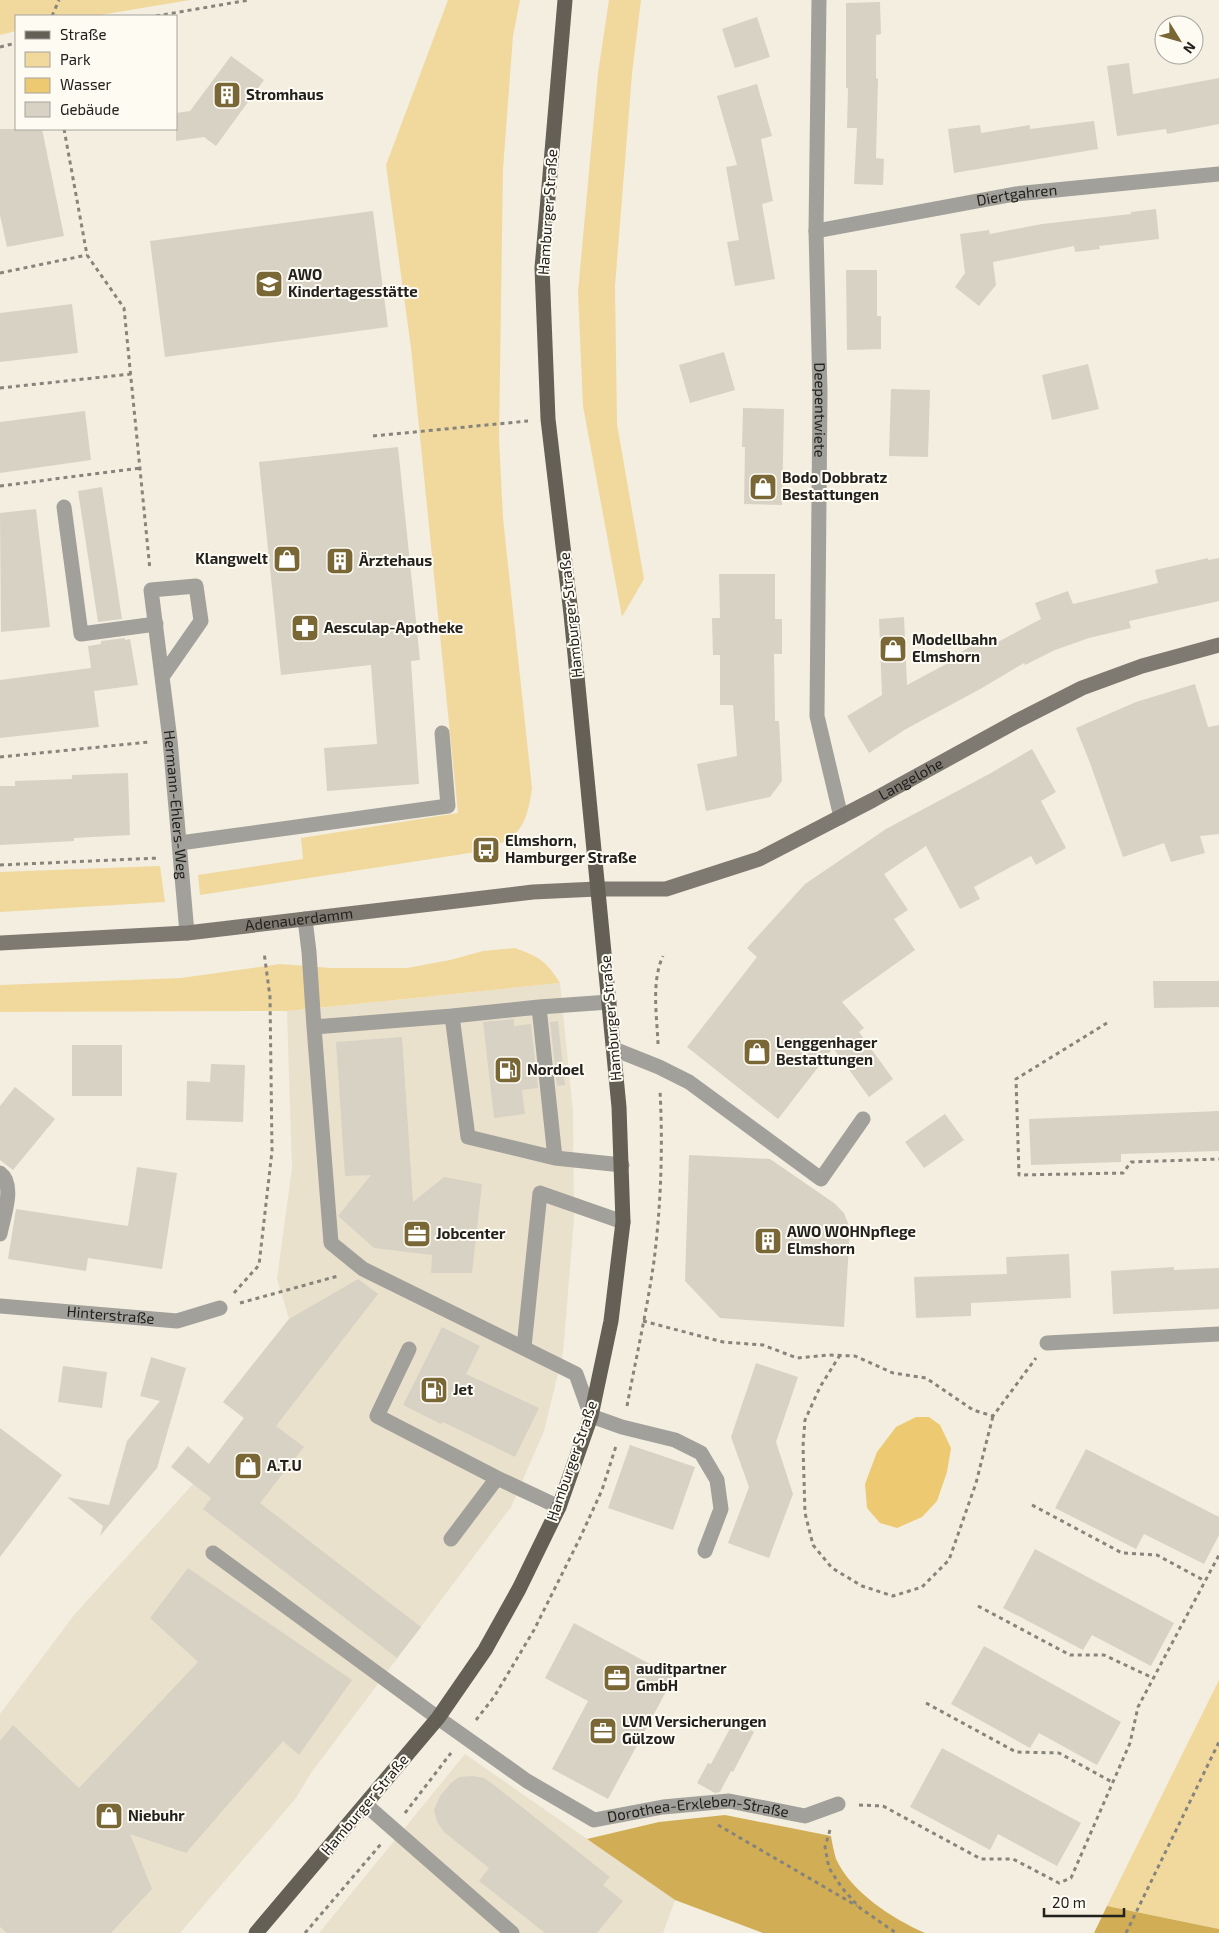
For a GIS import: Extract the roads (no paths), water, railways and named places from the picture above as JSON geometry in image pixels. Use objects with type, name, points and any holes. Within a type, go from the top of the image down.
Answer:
[{"type":"main road","name":"Hamburger Straße","points":[[256,1933],[438,1718],[486,1650],[519,1590],[559,1507],[591,1416],[611,1321],[623,1222],[619,1107],[606,959],[597,889],[592,815],[548,419],[542,268],[565,0]]},
{"type":"street","name":"Deepentwiete","points":[[819,0],[816,231],[820,392],[818,716],[841,817]]},
{"type":"street","name":"Diertgahren","points":[[816,231],[1015,194],[1219,174]]},
{"type":"street","points":[[64,507],[81,634],[156,624]]},
{"type":"street","name":"Hermann-Ehlers-Weg","points":[[162,677],[201,620],[196,586],[151,590],[156,624],[162,677],[170,740],[187,933]]},
{"type":"street","name":"Langelohe","points":[[597,889],[666,889],[759,859],[841,817],[1014,722],[1082,688],[1142,666],[1219,645]]},
{"type":"street","points":[[180,850],[448,806],[442,732]]},
{"type":"street","name":"Adenauerdamm","points":[[0,943],[187,933],[533,892],[597,889]]},
{"type":"street","points":[[305,919],[331,1243],[363,1269],[576,1374],[591,1416],[622,1427],[675,1440],[701,1453],[718,1480],[721,1509],[705,1551]]},
{"type":"street","points":[[314,1027],[452,1016],[539,1006],[609,1002]]},
{"type":"street","points":[[539,1006],[555,1158]]},
{"type":"street","points":[[452,1016],[468,1137],[555,1158],[622,1165]]},
{"type":"street","points":[[614,1049],[659,1067],[688,1082],[821,1178],[863,1119]]},
{"type":"street","points":[[0,1173],[7,1182],[8,1191],[0,1234]]},
{"type":"street","points":[[524,1347],[540,1193],[623,1222]]},
{"type":"street","name":"Hinterstraße","points":[[0,1306],[178,1322],[220,1308]]},
{"type":"street","points":[[1047,1343],[1219,1334]]},
{"type":"street","points":[[409,1349],[377,1416],[497,1478],[559,1507]]},
{"type":"street","points":[[451,1539],[497,1478]]},
{"type":"street","name":"Dorothea-Erxleben-Straße","points":[[214,1553],[527,1781],[594,1820],[663,1807],[729,1801],[805,1816],[838,1804]]},
{"type":"street","points":[[366,1805],[512,1933]]},
{"type":"water","points":[[916,1417],[929,1417],[940,1425],[951,1448],[947,1472],[937,1501],[922,1517],[897,1528],[880,1523],[867,1508],[865,1484],[877,1452],[896,1427]]},
{"type":"place","name":"Stromhaus","points":[[227,95]]},
{"type":"place","name":"AWO Kindertagesstätte","points":[[269,284]]},
{"type":"place","name":"Bodo Dobbratz Bestattungen","points":[[763,487]]},
{"type":"place","name":"Klangwelt","points":[[287,559]]},
{"type":"place","name":"Ärztehaus","points":[[340,561]]},
{"type":"place","name":"Aesculap-Apotheke","points":[[305,628]]},
{"type":"place","name":"Modellbahn Elmshorn","points":[[893,649]]},
{"type":"place","name":"Elmshorn, Hamburger Straße","points":[[486,850]]},
{"type":"place","name":"Lenggenhager Bestattungen","points":[[757,1052]]},
{"type":"place","name":"Nordoel","points":[[508,1070]]},
{"type":"place","name":"Jobcenter","points":[[417,1234]]},
{"type":"place","name":"AWO WOHNpflege Elmshorn","points":[[768,1241]]},
{"type":"place","name":"Jet","points":[[434,1390]]},
{"type":"place","name":"A.T.U","points":[[248,1466]]},
{"type":"place","name":"auditpartner GmbH","points":[[617,1678]]},
{"type":"place","name":"LVM Versicherungen Gülzow","points":[[603,1731]]},
{"type":"place","name":"Niebuhr","points":[[109,1816]]}]
